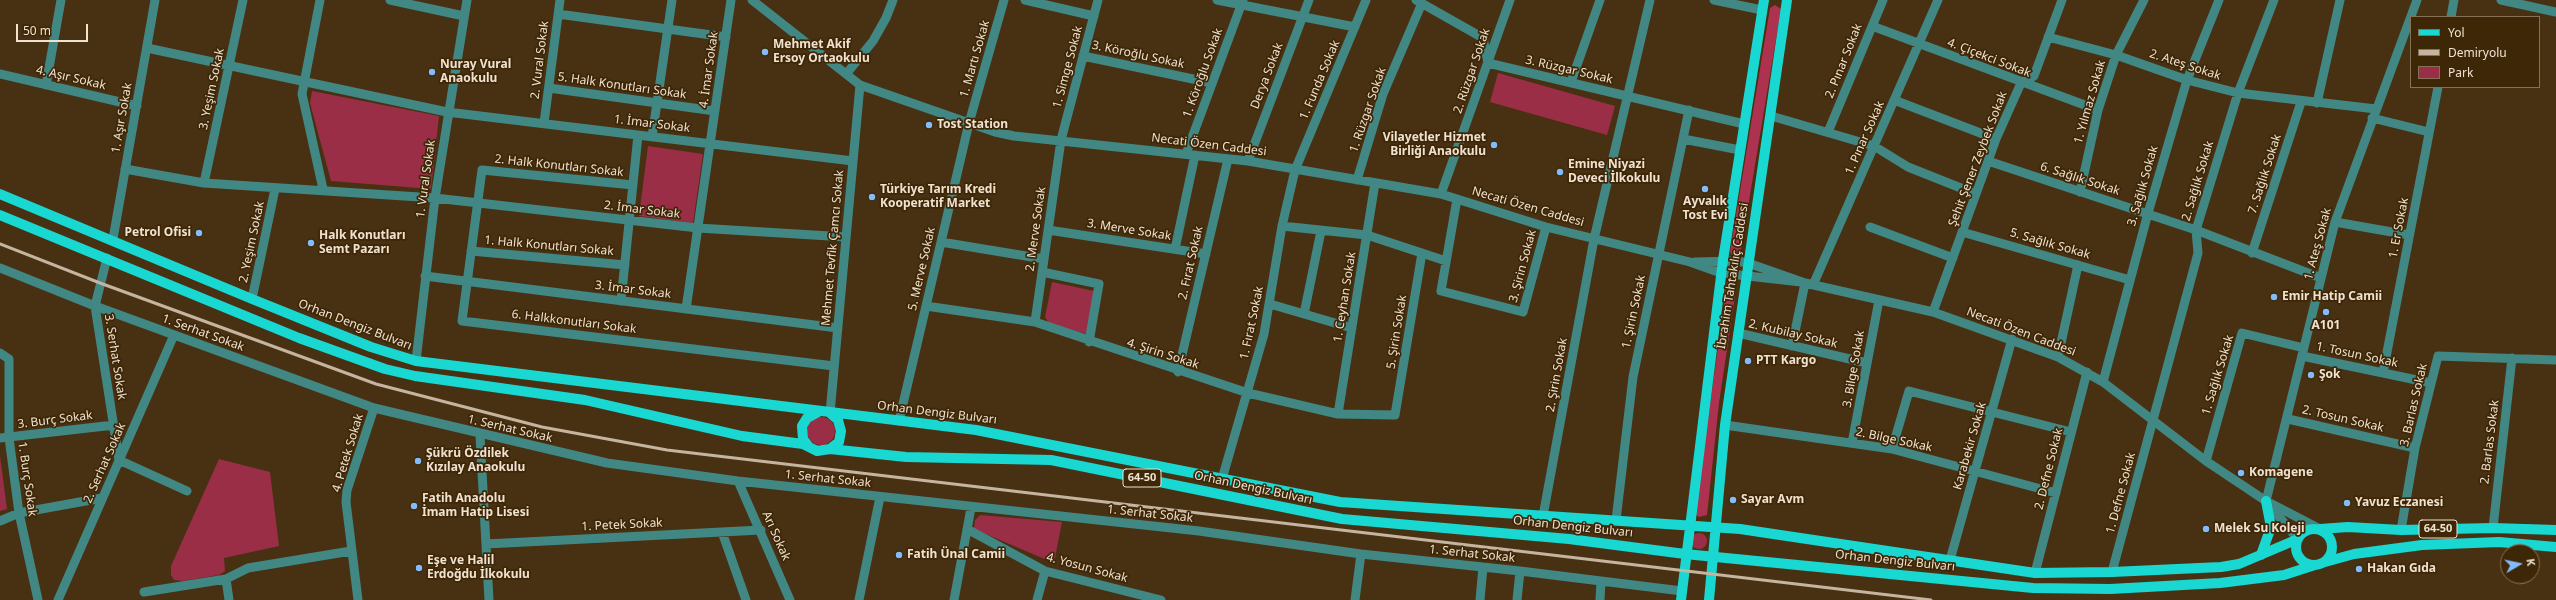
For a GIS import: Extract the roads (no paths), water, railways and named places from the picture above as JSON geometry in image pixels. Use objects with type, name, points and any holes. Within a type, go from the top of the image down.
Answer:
[{"type":"main road","name":"İbrahim Tahtakılıç Caddesi","points":[[1709,600],[1725,425],[1787,0]]},
{"type":"main road","name":"İbrahim Tahtakılıç Caddesi","points":[[1681,596],[1721,273],[1763,5]]},
{"type":"main road","name":"Orhan Dengiz Bulvarı","points":[[0,194],[371,347],[416,361],[818,412],[976,430],[1340,502],[1715,528],[2036,573],[2112,572],[2220,567],[2239,564],[2298,539],[2305,531],[2320,529],[2348,527],[2401,530],[2492,528],[2556,530]]},
{"type":"main road","name":"Orhan Dengiz Bulvarı","points":[[0,215],[299,338],[392,370],[415,376],[585,400],[742,436],[809,446],[817,451],[830,449],[906,458],[1051,460],[1342,519],[1569,539],[1686,554],[2033,588],[2110,589],[2253,581],[2284,575],[2354,554],[2422,545],[2499,542],[2556,547]]},
{"type":"main road","points":[[809,446],[803,439],[802,426],[807,418],[818,412]]},
{"type":"main road","points":[[830,413],[838,420],[842,431],[838,442],[830,449]]},
{"type":"main road","points":[[2261,555],[2271,527],[2266,501]]},
{"type":"main road","points":[[2320,529],[2330,536],[2332,541],[2332,552],[2325,562]]},
{"type":"main road","points":[[2298,539],[2296,545],[2299,557],[2309,565],[2315,565]]},
{"type":"street","points":[[46,85],[61,0]]},
{"type":"street","name":"1. Aşır Sokak","points":[[113,240],[156,0]]},
{"type":"street","name":"3. Yeşim Sokak","points":[[204,183],[243,0]]},
{"type":"street","points":[[320,0],[302,94],[323,190]]},
{"type":"street","points":[[390,0],[464,16]]},
{"type":"street","name":"1. Vural Sokak","points":[[416,361],[425,276],[447,112],[467,0]]},
{"type":"street","name":"2. Vural Sokak","points":[[544,123],[560,0]]},
{"type":"street","points":[[652,136],[672,0]]},
{"type":"street","name":"4. İmar Sokak","points":[[686,309],[731,0]]},
{"type":"street","name":"Necati Özen Caddesi","points":[[752,0],[860,84],[969,124],[1014,136],[1248,161],[1441,194],[1546,227],[1690,262],[1721,273],[1807,283]]},
{"type":"street","points":[[847,73],[873,41],[886,18],[893,0]]},
{"type":"street","name":"1. Martı Sokak","points":[[969,124],[1004,0]]},
{"type":"street","points":[[1025,0],[1094,16]]},
{"type":"street","name":"1. Simge Sokak","points":[[1061,140],[1098,0]]},
{"type":"street","points":[[1217,0],[1242,3],[1302,18],[1355,27]]},
{"type":"street","name":"Derya Sokak","points":[[1248,161],[1309,0]]},
{"type":"street","name":"1. Funda Sokak","points":[[1295,170],[1366,0]]},
{"type":"street","name":"2. Rüzgar Sokak","points":[[1441,194],[1510,0]]},
{"type":"street","points":[[1571,82],[1600,0]]},
{"type":"street","name":"2. Şirin Sokak","points":[[1543,516],[1594,239],[1650,0]]},
{"type":"street","points":[[1714,0],[1763,5]]},
{"type":"street","name":"2. Pınar Sokak","points":[[1828,132],[1883,0]]},
{"type":"street","name":"1. Pınar Sokak","points":[[1792,346],[1807,283],[1874,146],[1938,0]]},
{"type":"street","name":"Şehit Şener Zeybek Sokak","points":[[1933,312],[1996,139],[2021,83],[2034,76],[2062,0]]},
{"type":"street","name":"1. Yılmaz Sokak","points":[[2080,192],[2098,110],[2116,55],[2144,0]]},
{"type":"street","name":"3. Sağlık Sokak","points":[[2103,382],[2148,213],[2187,80],[2219,0]]},
{"type":"street","name":"2. Sağlık Sokak","points":[[2152,420],[2198,253],[2196,230],[2238,93],[2274,0]]},
{"type":"street","points":[[2317,103],[2340,0]]},
{"type":"street","name":"1. Ateş Sokak","points":[[2411,16],[2417,0]]},
{"type":"street","points":[[2451,16],[2454,0]]},
{"type":"street","points":[[2501,0],[2556,12]]},
{"type":"street","points":[[1419,2],[1484,38],[1488,62]]},
{"type":"street","name":"1. Rüzgar Sokak","points":[[1357,180],[1383,94],[1419,2]]},
{"type":"street","name":"1. Köroğlu Sokak","points":[[1174,249],[1190,154],[1212,83],[1242,3]]},
{"type":"street","points":[[558,14],[726,37]]},
{"type":"street","name":"1. Ateş Sokak","points":[[2266,501],[2288,419],[2335,222],[2372,118],[2410,19]]},
{"type":"street","name":"4. Çiçekci Sokak","points":[[1872,26],[2021,83],[2098,110]]},
{"type":"street","name":"2. Ateş Sokak","points":[[2048,37],[2116,55],[2187,80],[2238,93],[2301,102],[2376,109]]},
{"type":"street","name":"1. İmar Sokak","points":[[147,48],[230,64],[447,112],[853,161]]},
{"type":"street","name":"3. Köroğlu Sokak","points":[[1083,56],[1212,83]]},
{"type":"street","name":"3. Rüzgar Sokak","points":[[1488,62],[1744,124]]},
{"type":"street","name":"4. Aşır Sokak","points":[[0,74],[136,106]]},
{"type":"street","name":"Mehmet Tevfik Çamcı Sokak","points":[[830,413],[860,84]]},
{"type":"street","name":"5. Halk Konutları Sokak","points":[[549,88],[715,111]]},
{"type":"street","name":"1. Er Sokak","points":[[2383,373],[2438,88]]},
{"type":"street","points":[[1894,100],[1996,139]]},
{"type":"street","name":"7. Sağlık Sokak","points":[[2252,253],[2301,102]]},
{"type":"street","name":"1. Şirin Sokak","points":[[1616,520],[1632,377],[1689,110]]},
{"type":"street","points":[[1771,116],[1874,146],[1908,167],[1976,194]]},
{"type":"street","points":[[2372,118],[2429,132]]},
{"type":"street","name":"5. Merve Sokak","points":[[899,421],[969,124]]},
{"type":"street","points":[[621,301],[638,135]]},
{"type":"street","points":[[1683,139],[1740,150]]},
{"type":"street","name":"2. Merve Sokak","points":[[1035,322],[1061,140]]},
{"type":"street","name":"2. Fırat Sokak","points":[[1178,372],[1228,159]]},
{"type":"street","name":"6. Sağlık Sokak","points":[[1988,161],[2148,213],[2321,278]]},
{"type":"street","name":"2. İmar Sokak","points":[[125,169],[204,183],[275,189],[323,190],[435,198],[698,228],[846,237]]},
{"type":"street","name":"2. Halk Konutları Sokak","points":[[482,170],[633,185]]},
{"type":"street","name":"6. Halkkonutları Sokak","points":[[482,170],[462,321],[834,366]]},
{"type":"street","name":"1. Fırat Sokak","points":[[1222,479],[1248,393],[1270,304],[1282,226],[1295,170]]},
{"type":"street","name":"1. Ceyhan Sokak","points":[[1338,414],[1375,183]]},
{"type":"street","name":"2. Yeşim Sokak","points":[[252,299],[275,189]]},
{"type":"street","points":[[1282,226],[1366,235],[1446,261],[1457,199]]},
{"type":"street","points":[[2335,222],[2409,235]]},
{"type":"street","name":"3. Şirin Sokak","points":[[1446,261],[1441,291],[1523,312],[1546,227]]},
{"type":"street","points":[[1870,227],[1952,258]]},
{"type":"street","name":"3. Merve Sokak","points":[[1048,230],[1206,254]]},
{"type":"street","points":[[1304,314],[1320,231]]},
{"type":"street","name":"5. Sağlık Sokak","points":[[1962,232],[2130,280]]},
{"type":"street","points":[[941,242],[1044,259]]},
{"type":"street","name":"1. Halk Konutları Sokak","points":[[471,252],[625,265]]},
{"type":"street","name":"5. Şirin Sokak","points":[[1395,415],[1422,253]]},
{"type":"street","points":[[95,306],[106,258]]},
{"type":"street","name":"Necati Özen Caddesi","points":[[1690,262],[1723,260],[1748,263],[1807,283],[1933,312],[2012,339],[2058,357],[2103,382],[2206,461],[2266,501]]},
{"type":"street","points":[[2058,357],[2078,265]]},
{"type":"street","name":"1. Serhat Sokak","points":[[0,268],[95,306],[374,408],[480,435],[607,463],[738,481],[971,508],[1199,531],[1361,554],[1520,571],[1601,582],[1681,596]]},
{"type":"street","points":[[1042,272],[1099,284],[1089,342]]},
{"type":"street","name":"3. İmar Sokak","points":[[425,276],[838,328]]},
{"type":"street","name":"3. Bilge Sokak","points":[[1852,443],[1879,300]]},
{"type":"street","points":[[1270,304],[1352,328]]},
{"type":"street","name":"3. Serhat Sokak","points":[[95,306],[119,460]]},
{"type":"street","name":"4. Şirin Sokak","points":[[926,306],[1035,322],[1178,372],[1248,393],[1338,414],[1395,415]]},
{"type":"street","name":"2. Kubilay Sokak","points":[[1738,333],[1867,363]]},
{"type":"street","name":"1. Sağlık Sokak","points":[[2206,461],[2242,333],[2303,352]]},
{"type":"street","name":"2. Serhat Sokak","points":[[58,600],[174,335]]},
{"type":"street","name":"Karabekir Sokak","points":[[1950,560],[2012,339]]},
{"type":"street","name":"1. Tosun Sokak","points":[[2303,352],[2383,373],[2431,382]]},
{"type":"street","name":"1. Burç Sokak","points":[[0,353],[9,359],[5,438],[19,513],[38,600]]},
{"type":"street","name":"3. Barlas Sokak","points":[[2401,530],[2415,448],[2438,356],[2556,360]]},
{"type":"street","name":"2. Barlas Sokak","points":[[2492,528],[2512,358]]},
{"type":"street","name":"2. Defne Sokak","points":[[2036,573],[2087,372]]},
{"type":"street","points":[[1892,449],[1909,391],[1991,414],[2071,432]]},
{"type":"street","name":"4. Petek Sokak","points":[[358,600],[347,520],[347,490],[374,408]]},
{"type":"street","name":"2. Tosun Sokak","points":[[2288,419],[2415,448]]},
{"type":"street","name":"1. Defne Sokak","points":[[2112,572],[2152,420]]},
{"type":"street","name":"3. Burç Sokak","points":[[5,438],[114,425]]},
{"type":"street","name":"2. Bilge Sokak","points":[[1725,425],[1892,449],[2056,493]]},
{"type":"street","points":[[480,435],[489,600]]},
{"type":"street","points":[[119,460],[188,491]]},
{"type":"street","name":"Arı Sokak","points":[[738,481],[761,530],[790,600]]},
{"type":"street","points":[[859,600],[880,497]]},
{"type":"street","points":[[0,521],[19,513],[102,498]]},
{"type":"street","points":[[2266,501],[2320,529]]},
{"type":"street","points":[[2266,501],[2298,539]]},
{"type":"street","points":[[954,600],[971,508]]},
{"type":"street","name":"4. Yosun Sokak","points":[[967,529],[1045,571],[1162,600]]},
{"type":"street","name":"1. Petek Sokak","points":[[486,544],[761,530]]},
{"type":"street","points":[[722,532],[746,600]]},
{"type":"street","points":[[144,592],[226,579],[248,568],[351,551]]},
{"type":"street","points":[[1356,600],[1361,554]]},
{"type":"street","points":[[1480,600],[1483,567]]},
{"type":"street","points":[[1037,600],[1045,571]]},
{"type":"street","points":[[1517,600],[1520,571]]},
{"type":"street","points":[[226,579],[229,600]]},
{"type":"street","points":[[1600,600],[1601,582]]},
{"type":"railway","points":[[0,244],[100,283],[376,384],[542,427],[667,450],[1931,600]]},
{"type":"place","name":"Mehmet Akif Ersoy Ortaokulu","points":[[765,52]]},
{"type":"place","name":"Nuray Vural Anaokulu","points":[[432,72]]},
{"type":"place","name":"Tost Station","points":[[929,125]]},
{"type":"place","name":"Vilayetler Hizmet Birliği Anaokulu","points":[[1494,145]]},
{"type":"place","name":"Emine Niyazi Deveci İlkokulu","points":[[1560,172]]},
{"type":"place","name":"Ayvalık Tost Evi","points":[[1705,189]]},
{"type":"place","name":"Türkiye Tarım Kredi Kooperatif Market","points":[[872,197]]},
{"type":"place","name":"Petrol Ofisi","points":[[199,233]]},
{"type":"place","name":"Halk Konutları Semt Pazarı","points":[[311,243]]},
{"type":"place","name":"Emir Hatip Camii","points":[[2274,297]]},
{"type":"place","name":"A101","points":[[2326,312]]},
{"type":"place","name":"PTT Kargo","points":[[1748,361]]},
{"type":"place","name":"Şok","points":[[2311,375]]},
{"type":"place","name":"Şükrü Özdilek Kızılay Anaokulu","points":[[418,461]]},
{"type":"place","name":"Komagene","points":[[2241,473]]},
{"type":"place","name":"Sayar Avm","points":[[1733,500]]},
{"type":"place","name":"Yavuz Eczanesi","points":[[2347,503]]},
{"type":"place","name":"Fatih Anadolu İmam Hatip Lisesi","points":[[414,506]]},
{"type":"place","name":"Melek Su Koleji","points":[[2206,529]]},
{"type":"place","name":"Fatih Ünal Camii","points":[[899,555]]},
{"type":"place","name":"Eşe ve Halil Erdoğdu İlkokulu","points":[[419,568]]},
{"type":"place","name":"Hakan Gıda","points":[[2359,569]]}]
